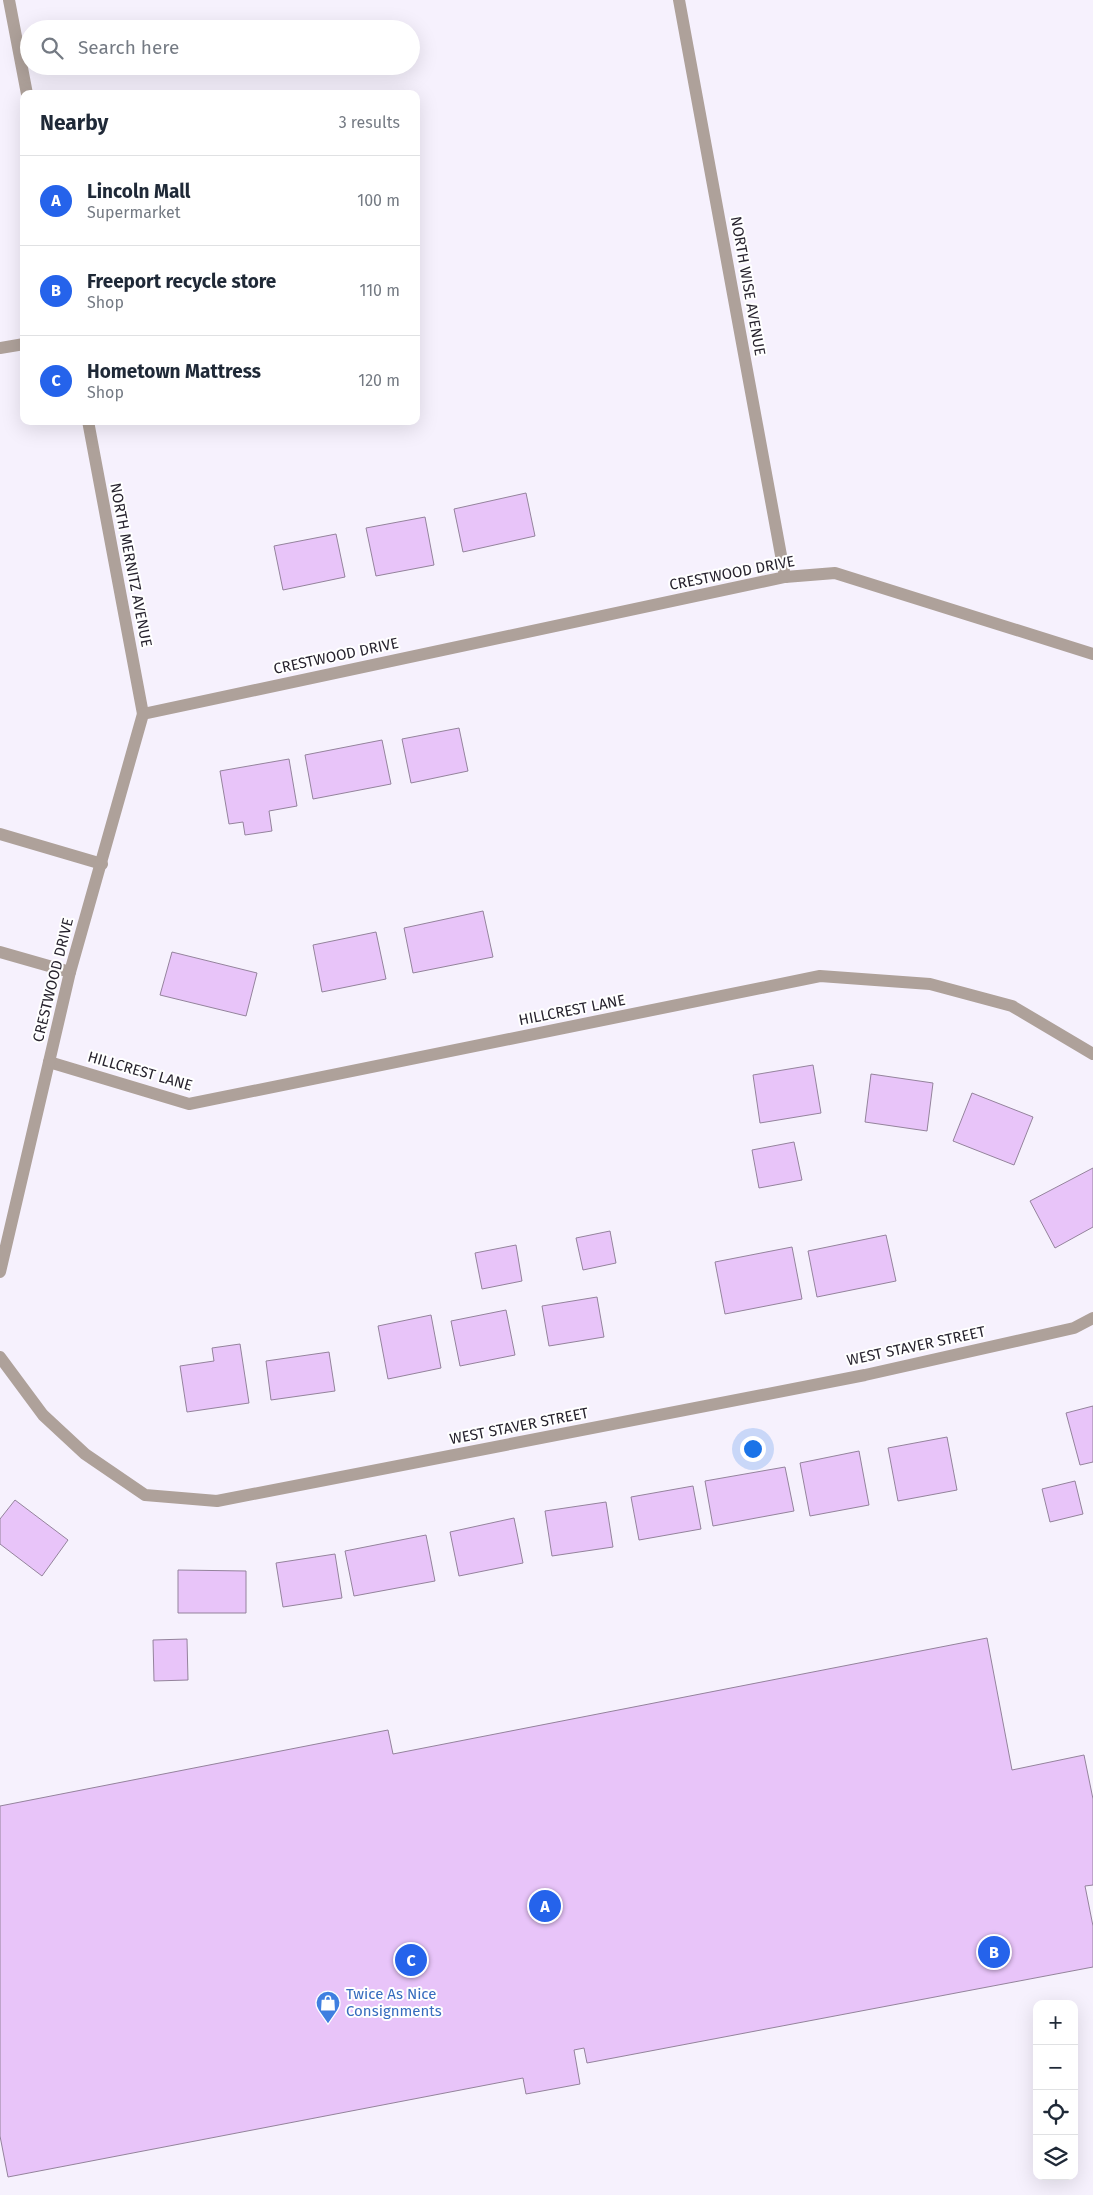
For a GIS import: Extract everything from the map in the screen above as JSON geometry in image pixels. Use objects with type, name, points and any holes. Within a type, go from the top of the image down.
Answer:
[{"type":"street","points":[[9,0],[20,57]]},
{"type":"street","name":"NORTH WISE AVENUE","points":[[679,0],[785,577]]},
{"type":"street","points":[[23,75],[26,90]]},
{"type":"street","points":[[0,348],[20,345]]},
{"type":"street","name":"NORTH MERNITZ AVENUE","points":[[89,425],[143,714]]},
{"type":"street","name":"CRESTWOOD DRIVE","points":[[0,1272],[70,972],[143,714],[785,577],[835,573],[1093,654]]},
{"type":"street","points":[[0,834],[102,864]]},
{"type":"street","points":[[0,952],[70,972]]},
{"type":"street","name":"HILLCREST LANE","points":[[49,1062],[189,1104],[820,976],[930,984],[1012,1006],[1093,1054]]},
{"type":"street","name":"WEST STAVER STREET","points":[[0,1357],[43,1415],[84,1454],[145,1495],[217,1501],[866,1375],[1074,1328],[1093,1318]]},
{"type":"building","points":[[526,493],[535,536],[463,552],[454,509]]},
{"type":"building","points":[[425,517],[434,565],[376,576],[366,528]]},
{"type":"building","points":[[336,534],[345,577],[283,590],[274,546]]},
{"type":"building","points":[[459,728],[468,771],[411,783],[402,739]]},
{"type":"building","points":[[382,740],[391,784],[313,799],[305,755]]},
{"type":"building","points":[[289,759],[297,806],[269,811],[272,831],[245,835],[243,822],[229,824],[220,771]]},
{"type":"building","points":[[483,911],[493,957],[413,973],[404,928]]},
{"type":"building","points":[[376,932],[386,979],[322,992],[313,945]]},
{"type":"building","points":[[172,952],[257,973],[246,1016],[160,995]]},
{"type":"building","points":[[813,1065],[821,1113],[760,1123],[753,1075]]},
{"type":"building","points":[[871,1074],[933,1083],[927,1131],[865,1122]]},
{"type":"building","points":[[972,1093],[1033,1117],[1014,1165],[953,1141]]},
{"type":"building","points":[[794,1142],[802,1180],[759,1188],[752,1150]]},
{"type":"building","points":[[1093,1168],[1093,1227],[1055,1248],[1030,1201]]},
{"type":"building","points":[[610,1231],[616,1263],[583,1270],[576,1238]]},
{"type":"building","points":[[886,1235],[896,1281],[817,1297],[808,1251]]},
{"type":"building","points":[[516,1245],[522,1281],[482,1289],[475,1253]]},
{"type":"building","points":[[792,1247],[802,1299],[725,1314],[715,1262]]},
{"type":"building","points":[[597,1297],[604,1337],[549,1346],[542,1306]]},
{"type":"building","points":[[506,1310],[515,1355],[460,1366],[451,1321]]},
{"type":"building","points":[[431,1315],[441,1368],[388,1379],[378,1326]]},
{"type":"building","points":[[240,1344],[249,1403],[187,1412],[180,1366],[214,1361],[212,1348]]},
{"type":"building","points":[[329,1352],[335,1391],[271,1400],[266,1361]]},
{"type":"building","points":[[1093,1406],[1093,1462],[1080,1465],[1066,1413]]},
{"type":"building","points":[[947,1437],[957,1490],[898,1501],[888,1448]]},
{"type":"building","points":[[859,1451],[869,1505],[810,1516],[800,1463]]},
{"type":"building","points":[[785,1467],[794,1511],[713,1526],[705,1481]]},
{"type":"building","points":[[1075,1481],[1083,1514],[1050,1522],[1042,1489]]},
{"type":"building","points":[[693,1486],[701,1529],[639,1540],[631,1497]]},
{"type":"building","points":[[15,1500],[68,1540],[42,1576],[0,1544],[0,1519]]},
{"type":"building","points":[[606,1502],[613,1547],[552,1556],[545,1511]]},
{"type":"building","points":[[514,1518],[523,1563],[459,1576],[450,1532]]},
{"type":"building","points":[[426,1535],[435,1581],[354,1596],[345,1551]]},
{"type":"building","points":[[335,1554],[342,1598],[283,1607],[276,1563]]},
{"type":"building","points":[[178,1570],[246,1571],[246,1613],[178,1613]]},
{"type":"building","points":[[987,1638],[1012,1770],[1084,1755],[1093,1799],[1093,1885],[1085,1886],[1093,1926],[1093,1967],[587,2063],[584,2048],[574,2050],[580,2084],[526,2094],[523,2078],[8,2177],[0,2136],[0,1806],[388,1730],[393,1754]]},
{"type":"building","points":[[187,1639],[188,1680],[154,1681],[153,1640]]},
{"type":"place","name":"Lincoln Mall","points":[[545,1906]]},
{"type":"place","name":"Freeport recycle store","points":[[994,1952]]},
{"type":"place","name":"Hometown Mattress","points":[[411,1960]]},
{"type":"place","name":"Twice As Nice Consignments","points":[[328,2024]]}]
